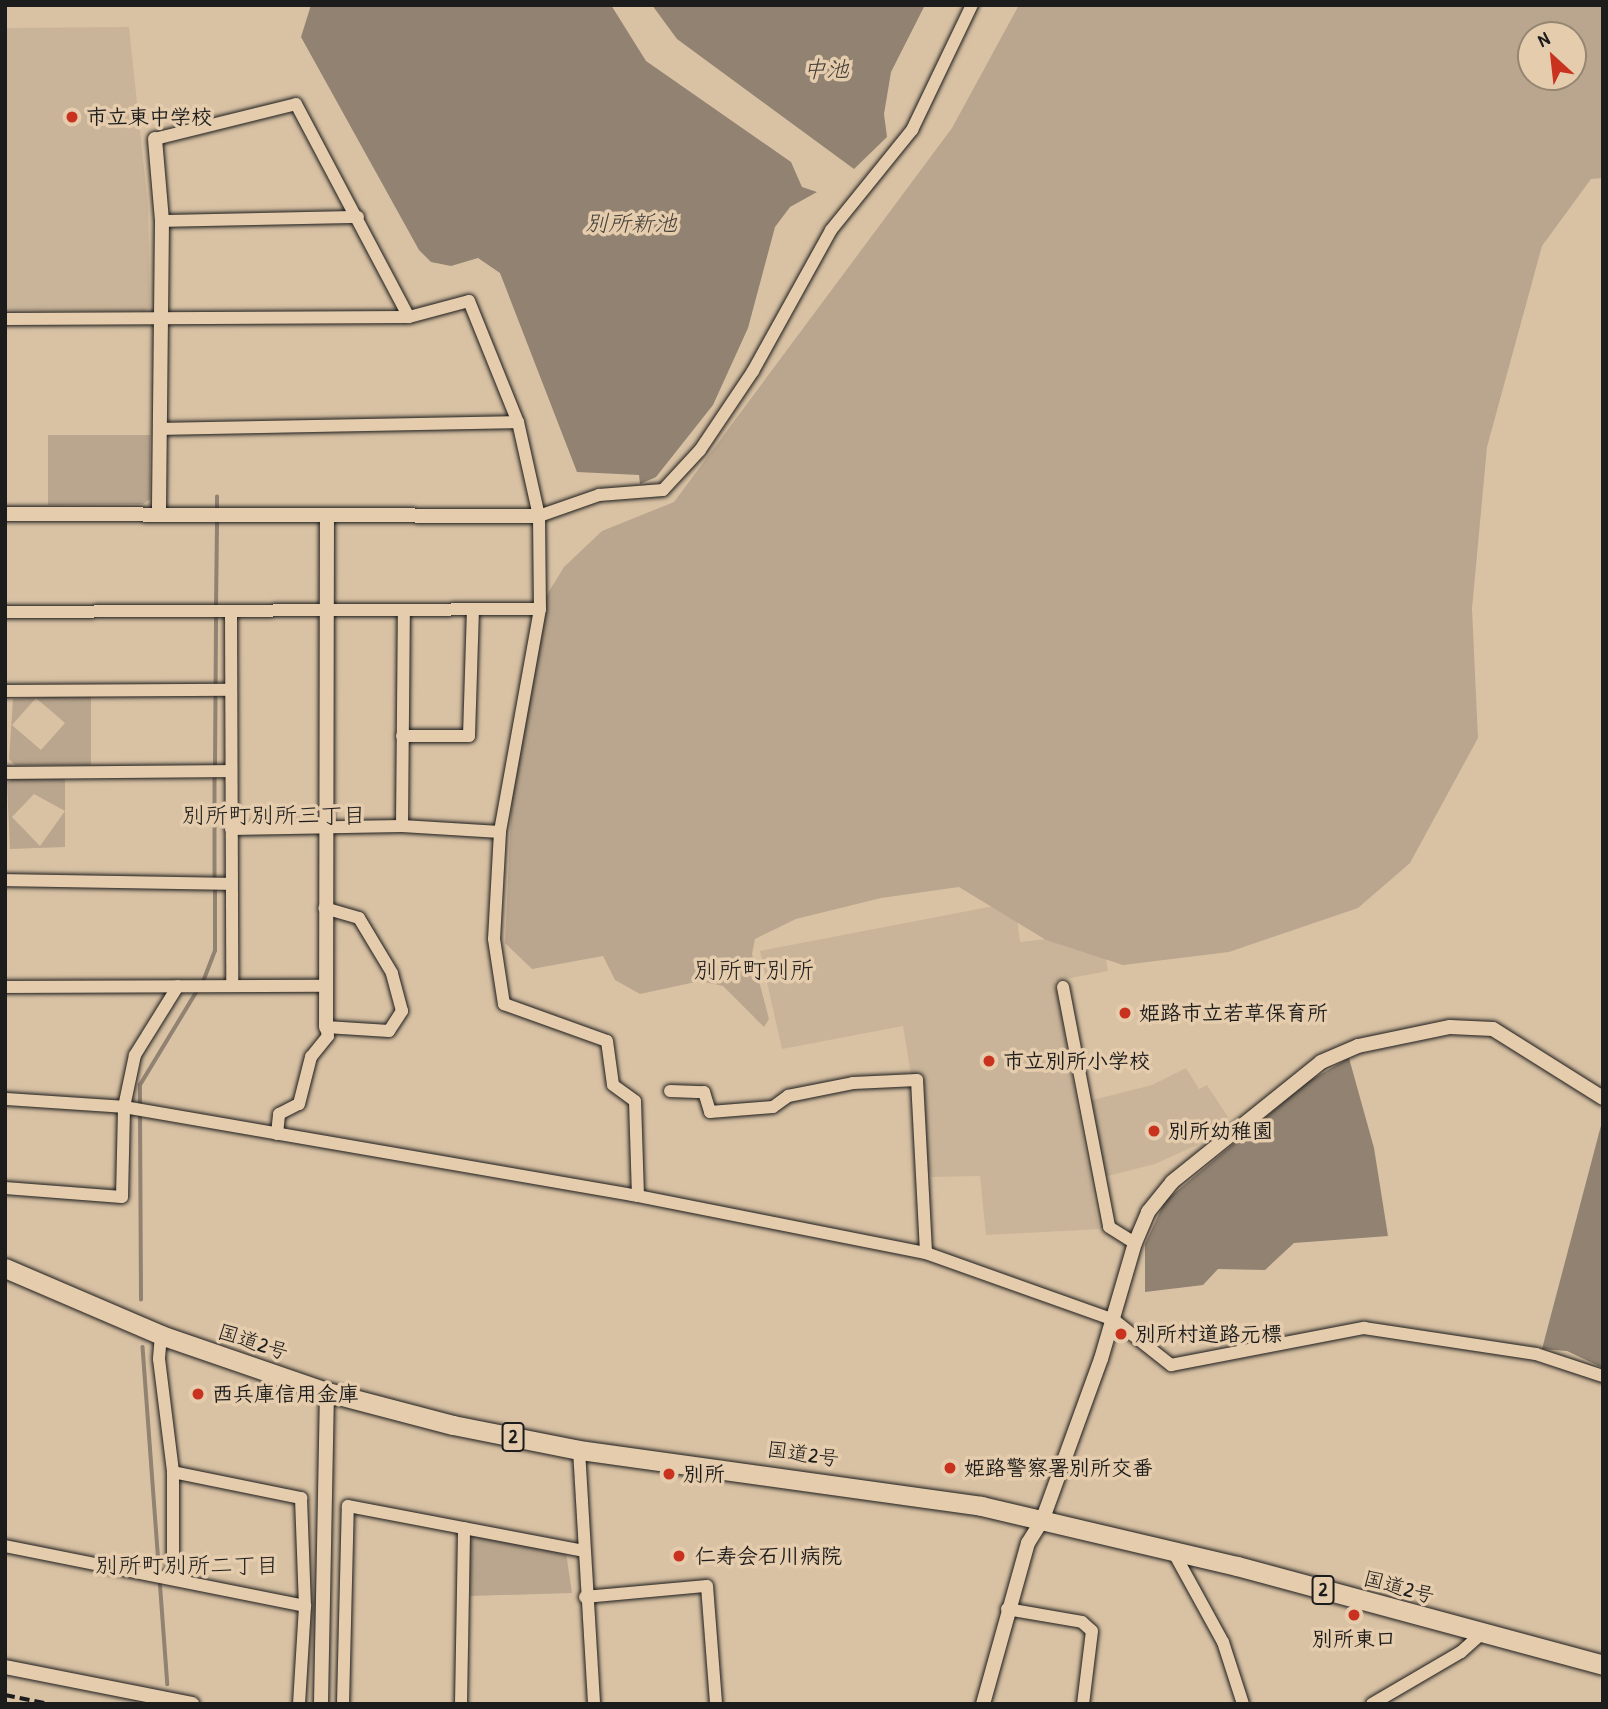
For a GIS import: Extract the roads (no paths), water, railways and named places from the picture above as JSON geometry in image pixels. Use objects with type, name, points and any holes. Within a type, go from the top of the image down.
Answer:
[{"type":"highway","name":"国道2号","points":[[5,1268],[161,1335],[327,1392],[453,1425],[579,1450],[911,1493],[1174,1553],[1603,1665]]},
{"type":"street","points":[[5,514],[327,519],[539,516],[599,495],[663,490],[700,450],[753,371],[831,230],[912,130],[972,5]]},
{"type":"street","points":[[159,515],[162,429],[162,221],[155,139],[296,104],[409,317]]},
{"type":"street","points":[[162,221],[358,217]]},
{"type":"street","points":[[5,319],[409,317],[470,301],[518,422],[539,516],[540,609],[500,831],[494,939],[504,1004],[607,1041],[613,1085],[635,1101],[638,1196]]},
{"type":"street","points":[[162,429],[518,422]]},
{"type":"street","points":[[277,1134],[279,1114],[299,1104],[311,1057],[328,1037],[322,986],[327,519]]},
{"type":"street","points":[[5,612],[231,611],[404,614],[540,609]]},
{"type":"street","points":[[231,611],[232,986]]},
{"type":"street","points":[[402,736],[469,736],[473,612]]},
{"type":"street","points":[[402,826],[404,614]]},
{"type":"street","points":[[5,691],[231,690]]},
{"type":"street","points":[[5,773],[231,771]]},
{"type":"street","points":[[231,829],[402,826],[500,831]]},
{"type":"street","points":[[5,880],[231,884]]},
{"type":"street","points":[[324,908],[359,918],[392,973],[402,1011],[389,1031],[326,1027]]},
{"type":"street","points":[[5,1188],[122,1197],[124,1107],[135,1055],[178,986]]},
{"type":"street","points":[[5,987],[322,986]]},
{"type":"street","points":[[1063,987],[1109,1227],[1135,1243]]},
{"type":"street","points":[[983,1704],[1007,1609],[1028,1543],[1042,1521],[1114,1320],[1135,1243],[1148,1212],[1172,1182],[1321,1062],[1357,1046],[1450,1027],[1493,1029],[1603,1098]]},
{"type":"street","points":[[670,1091],[704,1091],[710,1112],[773,1107],[788,1096],[853,1083],[917,1080],[926,1253]]},
{"type":"street","points":[[5,1098],[124,1107],[638,1196],[926,1253],[1114,1320],[1171,1365],[1364,1328],[1536,1354],[1603,1376]]},
{"type":"street","points":[[161,1335],[159,1359],[173,1472],[165,1576]]},
{"type":"street","points":[[321,1703],[327,1392]]},
{"type":"street","points":[[579,1450],[585,1597],[594,1704]]},
{"type":"street","points":[[173,1472],[301,1498],[305,1606],[299,1704]]},
{"type":"street","points":[[343,1704],[348,1506],[583,1551]]},
{"type":"street","points":[[461,1704],[464,1528]]},
{"type":"street","points":[[5,1546],[305,1606]]},
{"type":"street","points":[[1174,1553],[1223,1642],[1242,1704]]},
{"type":"street","points":[[585,1597],[708,1586],[716,1704]]},
{"type":"street","points":[[1007,1609],[1082,1622],[1092,1632],[1083,1704]]},
{"type":"street","points":[[1372,1704],[1461,1653],[1481,1634]]},
{"type":"street","points":[[5,1667],[192,1704]]},
{"type":"water","name":"別所新池","points":[[311,5],[611,5],[646,61],[791,162],[802,187],[817,192],[790,207],[775,227],[748,328],[713,405],[656,477],[640,484],[639,475],[577,472],[500,273],[478,258],[451,266],[431,262],[419,250],[301,37]]},
{"type":"water","name":"中池","points":[[652,5],[925,5],[891,72],[884,114],[887,137],[854,169],[677,39]]},
{"type":"water","points":[[1349,1058],[1374,1148],[1388,1236],[1294,1243],[1265,1270],[1218,1269],[1203,1285],[1145,1292],[1145,1244],[1165,1201],[1309,1081]]},
{"type":"water","points":[[1603,1118],[1603,1368],[1567,1351],[1542,1349]]},
{"type":"waterway","points":[[217,497],[217,512]]},
{"type":"waterway","points":[[216,607],[217,520]]},
{"type":"waterway","points":[[215,768],[216,614]]},
{"type":"waterway","points":[[215,775],[215,880]]},
{"type":"waterway","points":[[203,982],[215,951],[215,887]]},
{"type":"waterway","points":[[141,1300],[140,1085],[197,991]]},
{"type":"waterway","points":[[143,1347],[168,1684]]},
{"type":"railway","points":[[5,1695],[49,1704]]},
{"type":"place","name":"市立東中学校","points":[[72,117]]},
{"type":"place","name":"姫路市立若草保育所","points":[[1125,1013]]},
{"type":"place","name":"市立別所小学校","points":[[989,1061]]},
{"type":"place","name":"別所幼稚園","points":[[1154,1131]]},
{"type":"place","name":"別所村道路元標","points":[[1121,1334]]},
{"type":"place","name":"西兵庫信用金庫","points":[[198,1394]]},
{"type":"place","name":"姫路警察署別所交番","points":[[950,1468]]},
{"type":"place","name":"別所","points":[[669,1474]]},
{"type":"place","name":"仁寿会石川病院","points":[[679,1556]]},
{"type":"place","name":"別所東口","points":[[1354,1615]]},
{"type":"district","name":"別所町別所三丁目","points":[[274,815]]},
{"type":"district","name":"別所町別所","points":[[754,970]]},
{"type":"district","name":"別所町別所二丁目","points":[[187,1565]]}]
